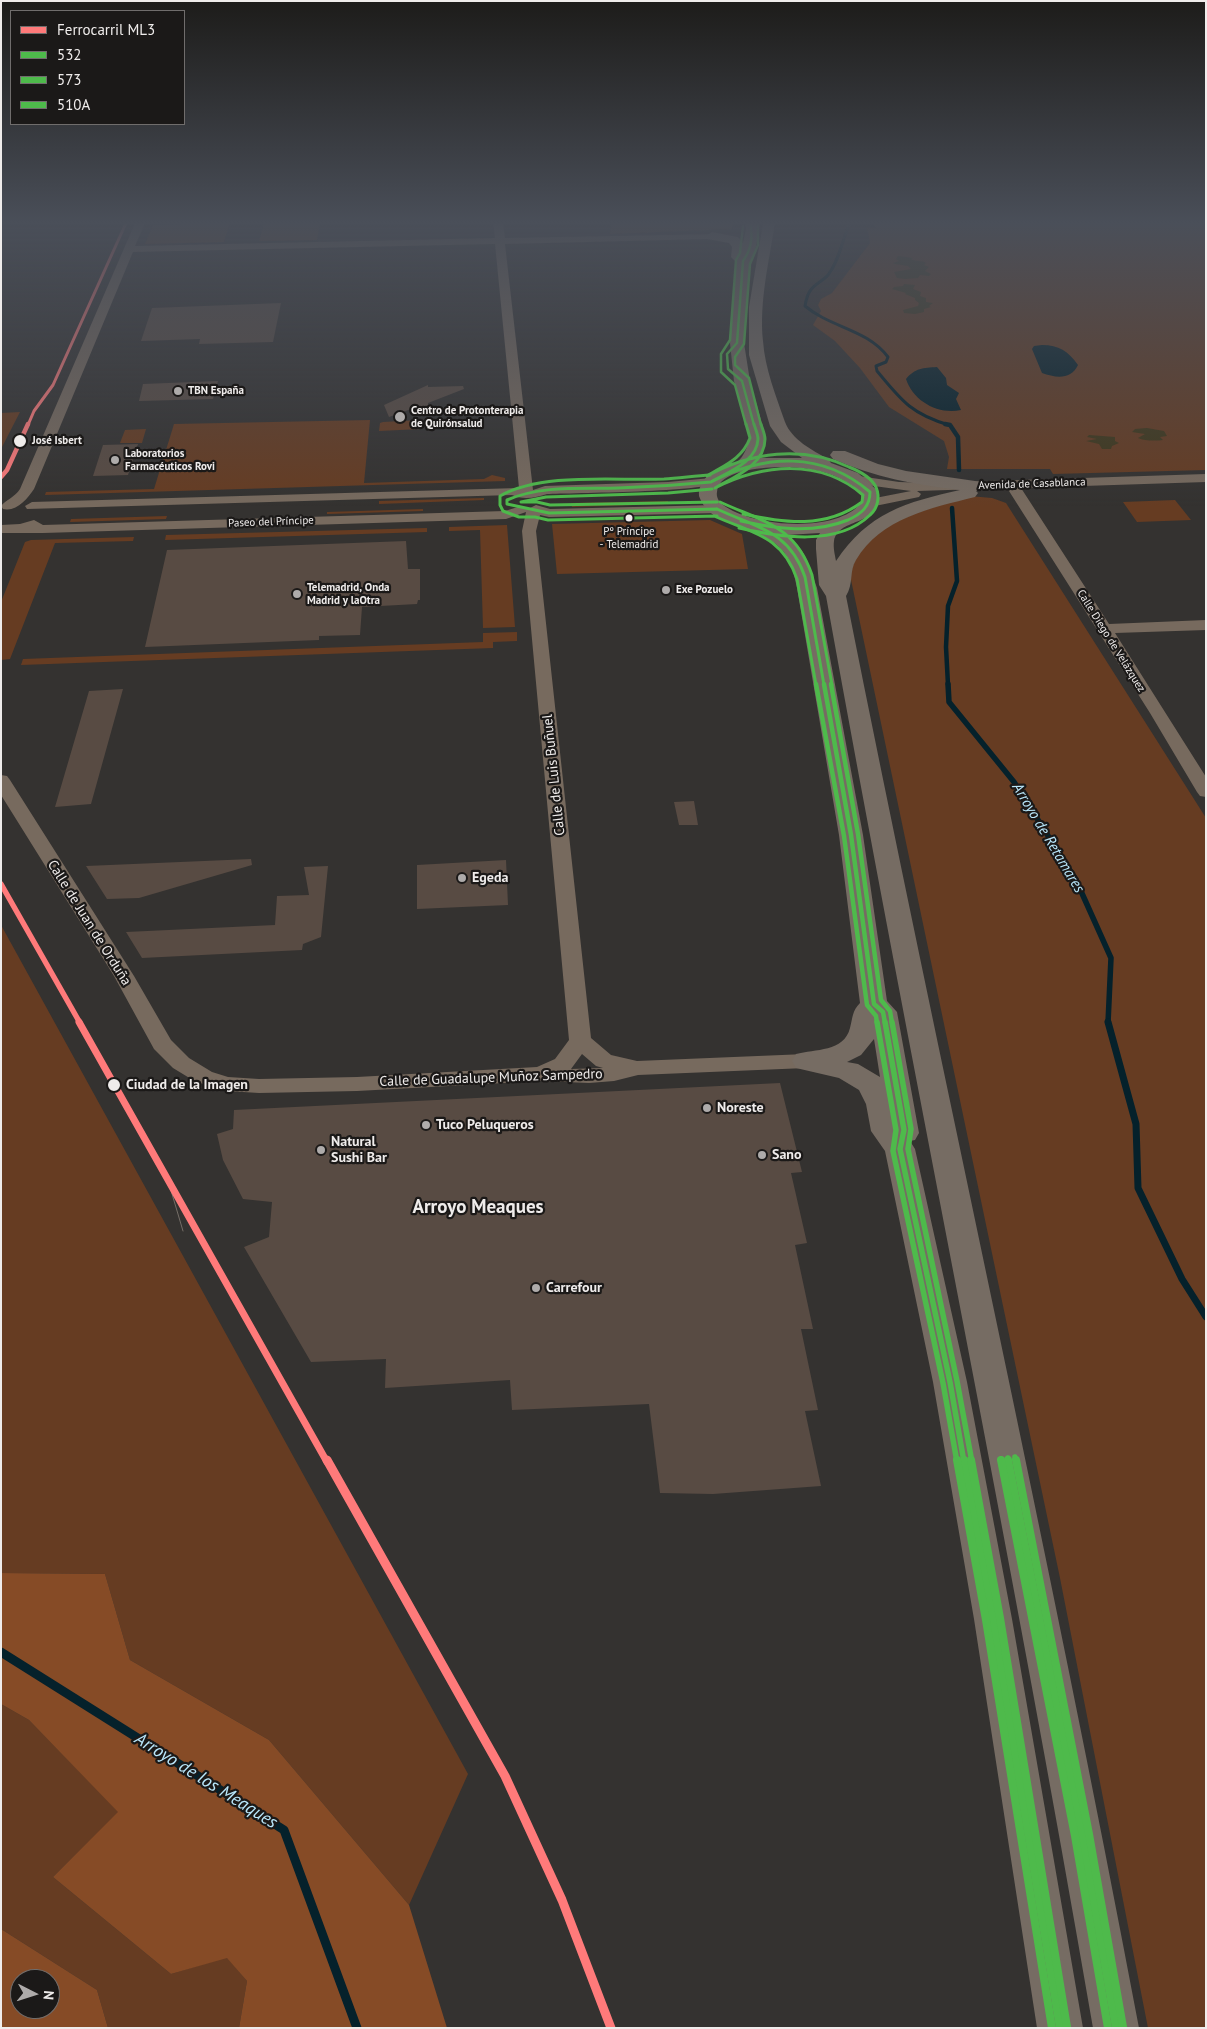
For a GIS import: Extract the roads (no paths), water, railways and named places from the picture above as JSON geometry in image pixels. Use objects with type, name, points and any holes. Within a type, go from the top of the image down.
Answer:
[{"type":"highway","points":[[739,318],[737,343],[742,380],[758,438],[756,447],[743,466]]},
{"type":"highway","points":[[756,318],[755,329],[757,355],[764,384],[772,405],[773,416],[782,434],[808,455],[830,468],[859,480],[870,492],[870,503],[863,512],[851,519],[834,525],[802,528],[760,526],[743,522],[717,509],[709,500],[706,491],[711,482],[729,470],[743,466],[786,462],[830,468]]},
{"type":"highway","points":[[772,405],[798,430],[840,456],[888,473],[973,489]]},
{"type":"highway","points":[[836,596],[842,585],[843,565],[853,547],[870,532],[912,509],[973,489]]},
{"type":"highway","points":[[834,525],[825,540],[829,585],[836,596],[871,784],[1015,1494],[1082,1835],[1116,2028]]},
{"type":"highway","points":[[760,526],[786,543],[798,558],[807,588],[851,835],[874,1004],[883,1012],[904,1130],[900,1149],[951,1392],[993,1619],[1060,2028]]},
{"type":"highway","points":[[806,1061],[843,1055],[858,1043],[866,1026],[866,1013],[874,1004]]},
{"type":"highway","points":[[806,1061],[848,1071],[870,1084],[881,1104],[886,1131],[900,1149]]},
{"type":"street","points":[[4,507],[21,498],[27,489],[100,318]]},
{"type":"street","name":"Calle de Luis Buñuel","points":[[508,318],[528,502],[529,531],[580,1041]]},
{"type":"street","name":"Avenida de Casablanca","points":[[870,503],[906,495],[973,489],[1206,478]]},
{"type":"street","name":"Avenida de Casablanca","points":[[859,480],[899,486],[1016,491],[1206,485]]},
{"type":"street","name":"Paseo del Príncipe","points":[[21,528],[43,529],[506,515],[545,490],[668,486],[711,482]]},
{"type":"street","name":"Paseo del Príncipe","points":[[4,507],[514,491],[528,502],[549,513],[717,509]]},
{"type":"street","name":"Calle Diego de Velázquez","points":[[1016,491],[1206,792]]},
{"type":"street","points":[[1,547],[4,529],[21,528],[41,520],[44,514],[40,509],[32,506]]},
{"type":"street","points":[[1104,629],[1206,625]]},
{"type":"street","name":"Calle de Juan de Orduña","points":[[1,780],[124,976],[162,1044],[181,1063]]},
{"type":"street","points":[[541,1074],[563,1064],[580,1041],[604,1061],[637,1068]]},
{"type":"street","name":"Calle de Guadalupe Muñoz Sampedro","points":[[181,1063],[212,1080],[227,1084],[259,1086],[357,1084],[541,1074],[562,1076],[624,1072],[637,1068],[806,1061]]},
{"type":"water","points":[[1034,346],[1053,346],[1071,356],[1078,365],[1075,370],[1067,375],[1058,377],[1042,373],[1032,349]]},
{"type":"water","points":[[937,367],[946,378],[947,385],[959,393],[956,399],[961,410],[944,410],[928,405],[920,400],[909,387],[906,379],[913,373],[923,368]]},
{"type":"waterway","name":"Arroyo de Retamares","points":[[824,318],[870,340],[888,357],[886,362],[876,366],[877,371],[900,398],[916,411],[947,424]]},
{"type":"waterway","name":"Arroyo de Retamares","points":[[947,424],[950,425],[958,437],[959,470]]},
{"type":"waterway","name":"Arroyo de Retamares","points":[[948,685],[946,647],[948,606],[957,581],[952,508]]},
{"type":"waterway","name":"Arroyo de Retamares","points":[[948,684],[949,702],[1014,782],[1076,880],[1111,958],[1108,1022]]},
{"type":"waterway","name":"Arroyo de Retamares","points":[[1108,1022],[1136,1124],[1138,1188],[1182,1279],[1206,1317]]},
{"type":"waterway","name":"Arroyo de los Meaques","points":[[1,1652],[284,1830],[357,2028]]},
{"type":"tram line","points":[[167,1177],[183,1231]]},
{"type":"rail line","name":"ML3","points":[[1,477],[7,470],[34,411],[53,385],[83,318]]},
{"type":"rail line","name":"ML3","points":[[1,884],[505,1776],[562,1900],[588,1963],[611,2028]]},
{"type":"place","name":"TBN España","points":[[178,391]]},
{"type":"place","name":"Centro de Protonterapia de Quirónsalud","points":[[400,417]]},
{"type":"place","name":"José Isbert","points":[[20,441]]},
{"type":"place","name":"Laboratorios Farmacéuticos Rovi","points":[[115,460]]},
{"type":"place","name":"Pº Príncipe - Telemadrid","points":[[629,518]]},
{"type":"place","name":"Exe Pozuelo","points":[[666,590]]},
{"type":"place","name":"Telemadrid, Onda Madrid y laOtra","points":[[297,594]]},
{"type":"place","name":"Egeda","points":[[462,878]]},
{"type":"place","name":"Ciudad de la Imagen","points":[[114,1085]]},
{"type":"place","name":"Noreste","points":[[707,1108]]},
{"type":"place","name":"Tuco Peluqueros","points":[[426,1125]]},
{"type":"place","name":"Natural Sushi Bar","points":[[321,1150]]},
{"type":"place","name":"Sano","points":[[762,1155]]},
{"type":"place","name":"Carrefour","points":[[536,1288]]},
{"type":"district","name":"Arroyo Meaques","points":[[478,1208]]}]
